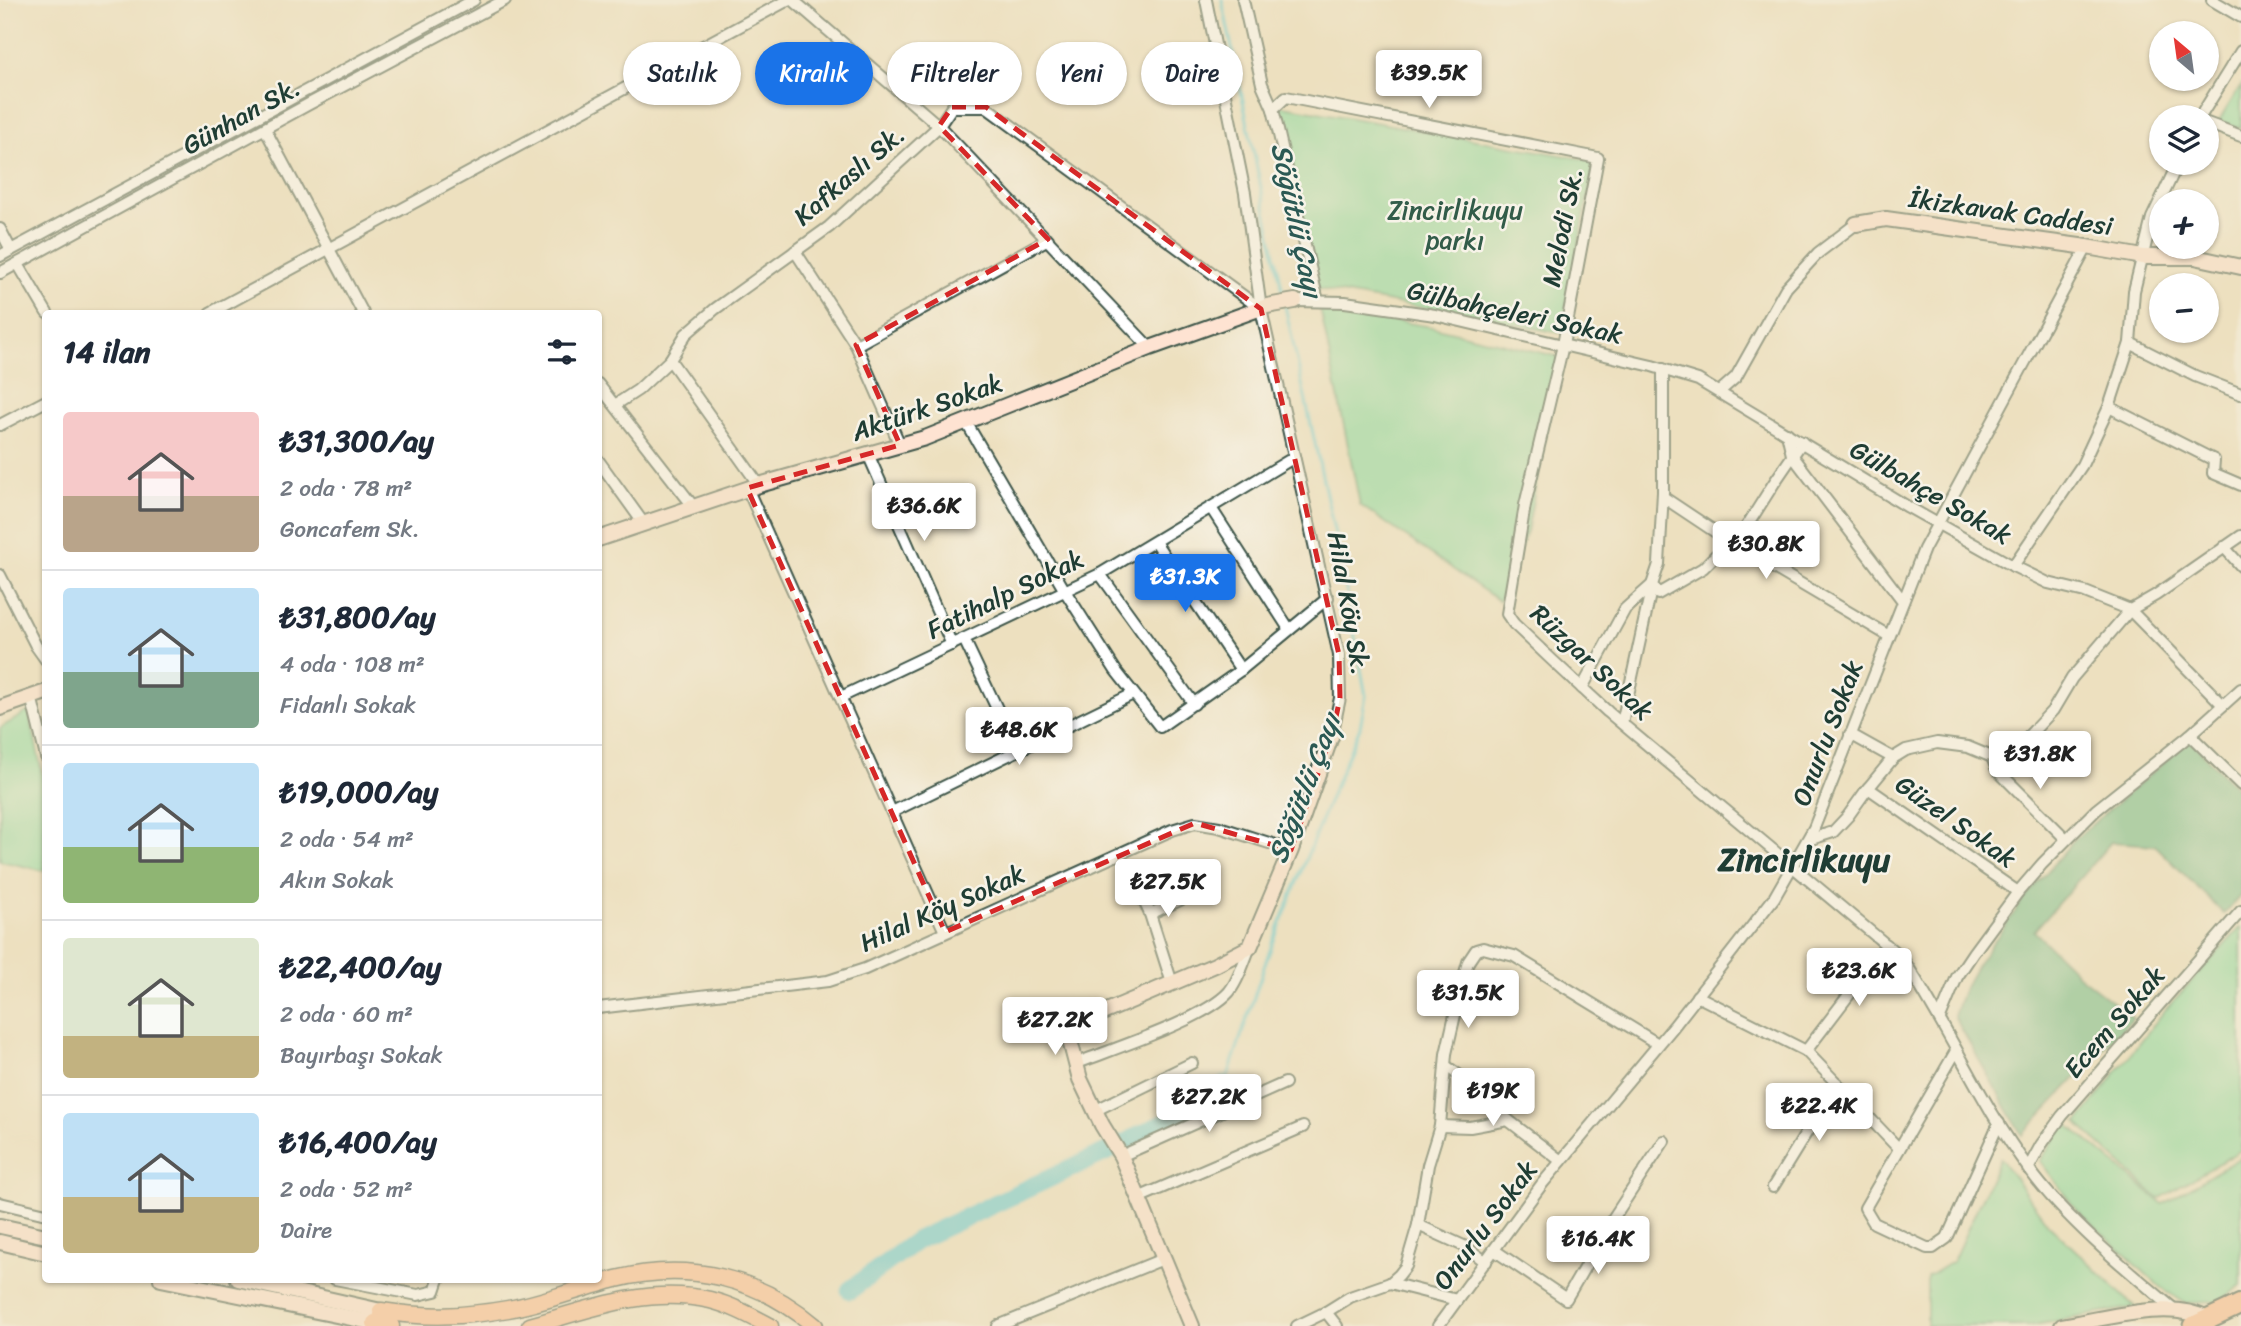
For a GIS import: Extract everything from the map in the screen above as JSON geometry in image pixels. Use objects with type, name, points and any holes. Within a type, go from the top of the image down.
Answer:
[{"type":"highway","points":[[2200,1323],[2241,1304]]},
{"type":"main road","points":[[382,1320],[466,1315],[510,1309],[617,1279],[657,1271],[708,1274],[760,1289],[799,1312],[815,1326]]},
{"type":"main road","points":[[530,1326],[636,1297],[670,1294],[711,1301],[770,1326]]},
{"type":"street","points":[[0,256],[474,0]]},
{"type":"street","name":"Günhan Sk.","points":[[0,273],[505,0]]},
{"type":"street","points":[[216,310],[788,0]]},
{"type":"street","points":[[793,0],[939,126],[1150,348]]},
{"type":"street","name":"Hilal Köy Sk.","points":[[1206,0],[1245,192],[1293,458],[1328,598],[1339,655],[1340,698],[1333,731],[1290,850],[1250,947]]},
{"type":"street","points":[[1243,0],[1262,84],[1273,109],[1318,302]]},
{"type":"street","points":[[2212,0],[2241,16]]},
{"type":"street","points":[[2207,105],[2241,51]]},
{"type":"street","name":"Melodi Sk.","points":[[1273,109],[1286,97],[1296,97],[1319,104],[1598,158],[1563,345]]},
{"type":"street","name":"Kafkaslı Sk.","points":[[615,405],[638,390],[670,360],[685,334],[715,309],[829,227],[939,126],[952,107],[986,107],[1264,308]]},
{"type":"street","points":[[265,128],[361,310]]},
{"type":"street","points":[[2219,128],[2241,136]]},
{"type":"street","points":[[2013,566],[2082,465],[2109,407],[2130,343],[2134,291],[2152,218],[2172,175]]},
{"type":"street","name":"İkizkavak Caddesi","points":[[1856,224],[1886,219],[2143,257],[2195,257],[2241,267]]},
{"type":"street","points":[[1719,392],[1736,377],[1786,288],[1818,253],[1856,224]]},
{"type":"street","points":[[0,229],[11,250]]},
{"type":"street","points":[[856,345],[1048,239]]},
{"type":"street","name":"Onurlu Sokak","points":[[1438,1326],[1542,1184],[1774,898],[1808,840],[1924,549],[2087,247]]},
{"type":"street","points":[[795,251],[856,345],[900,445]]},
{"type":"street","points":[[18,264],[45,310]]},
{"type":"street","name":"Aktürk Sokak","points":[[602,538],[753,486],[900,445],[966,422],[1150,348],[1264,308],[1295,302]]},
{"type":"street","name":"Gülbahçeleri Sokak","points":[[1295,302],[1345,302],[1435,315],[1663,369],[1698,380],[1719,392]]},
{"type":"street","points":[[2130,343],[2195,376],[2241,394]]},
{"type":"street","name":"Rüzgar Sokak","points":[[1563,345],[1525,505],[1507,614],[1514,624],[1622,723],[1902,958],[2028,1169],[2060,1206],[2175,1310]]},
{"type":"street","points":[[670,360],[753,486],[841,697],[945,932]]},
{"type":"street","points":[[1622,723],[1659,564],[1663,497],[1663,369]]},
{"type":"street","points":[[602,389],[693,506]]},
{"type":"street","name":"Gülbahçe Sokak","points":[[1719,392],[1908,507],[2013,566],[2048,583],[2130,610]]},
{"type":"street","points":[[0,425],[42,403]]},
{"type":"street","points":[[2109,407],[2214,460],[2213,473],[2241,485]]},
{"type":"street","points":[[966,422],[1065,591],[1133,694],[1160,727],[1241,670],[1328,598]]},
{"type":"street","points":[[1787,433],[1792,455],[1903,601]]},
{"type":"street","points":[[1652,585],[1658,594],[1703,568],[1716,555],[1728,552],[1802,442]]},
{"type":"street","points":[[868,454],[952,645]]},
{"type":"street","name":"Fatihalp Sokak","points":[[841,697],[1100,574],[1293,458]]},
{"type":"street","points":[[602,466],[644,524]]},
{"type":"street","points":[[1663,497],[1735,545],[1889,636]]},
{"type":"street","points":[[1211,508],[1289,629]]},
{"type":"street","points":[[1808,840],[1833,832],[1848,817],[1893,758],[1906,750],[1937,743],[1968,747],[1992,757],[2008,755],[2053,710],[2071,678],[2130,610],[2241,536]]},
{"type":"street","points":[[1155,542],[1241,670]]},
{"type":"street","points":[[2224,547],[2241,566]]},
{"type":"street","points":[[1100,574],[1194,704]]},
{"type":"street","points":[[0,575],[42,654]]},
{"type":"street","points":[[1582,688],[1625,609],[1652,585]]},
{"type":"street","points":[[2130,610],[2224,705]]},
{"type":"street","points":[[964,639],[1017,751]]},
{"type":"street","points":[[1940,1018],[1957,977],[2018,892],[2066,839],[2096,810],[2190,735],[2241,689]]},
{"type":"street","points":[[0,708],[38,694],[42,726]]},
{"type":"street","points":[[892,812],[1133,694]]},
{"type":"street","points":[[1850,734],[1893,758]]},
{"type":"street","points":[[2190,735],[2241,785]]},
{"type":"street","points":[[1992,757],[1997,769],[2066,839]]},
{"type":"street","name":"Güzel Sokak","points":[[1868,788],[2018,892]]},
{"type":"street","name":"Hilal Köy Sokak","points":[[602,1008],[828,981],[865,969],[1172,830],[1195,823],[1219,827],[1290,850]]},
{"type":"street","points":[[1130,870],[1150,915],[1172,983]]},
{"type":"street","points":[[1150,915],[1206,888]]},
{"type":"street","name":"Ecem Sokak","points":[[2028,1169],[2062,1116],[2241,911]]},
{"type":"street","points":[[1806,1051],[1886,945]]},
{"type":"street","points":[[1192,1326],[1121,1156],[1094,1111],[1075,1064],[1068,1033],[1074,1025],[1250,947]]},
{"type":"street","points":[[1075,1064],[1189,1018],[1216,1002],[1229,992],[1250,947]]},
{"type":"street","points":[[1297,1326],[1350,1297],[1390,1283],[1406,1266],[1418,1225],[1428,1165],[1440,1126],[1446,1054],[1468,962],[1476,950],[1483,948],[1514,956],[1658,1044]]},
{"type":"street","points":[[1697,996],[1806,1051],[1899,1149]]},
{"type":"street","points":[[1956,1051],[1865,1208],[1874,1223],[1927,1248],[1940,1244],[1947,1238],[1999,1123]]},
{"type":"street","points":[[1094,1111],[1192,1063]]},
{"type":"street","points":[[1446,1066],[1470,1083],[1508,1121],[1561,1161]]},
{"type":"street","points":[[1121,1156],[1285,1083]]},
{"type":"street","points":[[1773,1187],[1837,1083]]},
{"type":"street","points":[[1440,1126],[1470,1128],[1508,1121]]},
{"type":"street","points":[[1138,1198],[1303,1127]]},
{"type":"street","points":[[1494,1250],[1566,1299],[1612,1220],[1664,1141]]},
{"type":"street","points":[[0,1203],[42,1213]]},
{"type":"street","points":[[1418,1225],[1466,1247],[1486,1262]]},
{"type":"street","points":[[0,1226],[42,1236]]},
{"type":"street","points":[[0,1242],[42,1252]]},
{"type":"street","points":[[998,1326],[1163,1259]]},
{"type":"street","points":[[183,1283],[382,1320]]},
{"type":"street","points":[[252,1283],[382,1320]]},
{"type":"street","points":[[356,1283],[418,1295],[435,1291],[438,1283]]},
{"type":"street","points":[[1390,1283],[1457,1300]]},
{"type":"street","points":[[2062,1326],[2131,1314],[2175,1310],[2195,1313],[2200,1323]]},
{"type":"street","points":[[1326,1312],[1337,1326]]},
{"type":"highlighted area","points":[[952,107],[986,107],[1261,309],[1339,655],[1340,698],[1333,731],[1291,850],[1195,823],[945,932],[747,488],[900,445],[856,345],[1048,239],[939,126]]},
{"type":"green space","points":[[2241,85],[2241,128],[2219,121]]},
{"type":"green space","name":"Zincirlikuyu parkı","points":[[1278,105],[1595,161],[1561,333],[1318,289]]},
{"type":"green space","name":"Zincirlikuyu parkı","points":[[1320,308],[1432,327],[1560,357],[1527,531],[1499,601],[1360,505]]},
{"type":"green space","points":[[29,711],[42,773],[42,870],[0,861],[0,728]]},
{"type":"green space","points":[[2190,740],[2241,793],[2241,895],[2224,914],[2155,845],[2111,842],[2034,931],[2082,978],[2133,1018],[2022,1135],[1954,1016],[1963,990],[1977,965],[2024,899],[2073,841]]},
{"type":"green space","points":[[2241,927],[2241,1150],[2159,1199],[2077,1123],[2166,1009]]},
{"type":"green space","points":[[2065,1122],[2163,1204],[2241,1157],[2241,1285],[2220,1302],[2185,1303],[2160,1287],[2075,1208],[2040,1161]]},
{"type":"green space","points":[[2000,1158],[2048,1224],[2135,1307],[2029,1326],[1927,1326],[1927,1277],[1953,1261]]},
{"type":"waterway","name":"Söğütlü Çayı","points":[[1222,0],[1284,298]]},
{"type":"waterway","name":"Söğütlü Çayı","points":[[1225,1085],[1267,958],[1360,727],[1366,696],[1341,562],[1285,306]]},
{"type":"waterway","name":"Söğütlü Çayı","points":[[850,1290],[917,1240],[1125,1143],[1199,1105],[1225,1085]]},
{"type":"district","name":"Zincirlikuyu","points":[[1804,860]]}]
